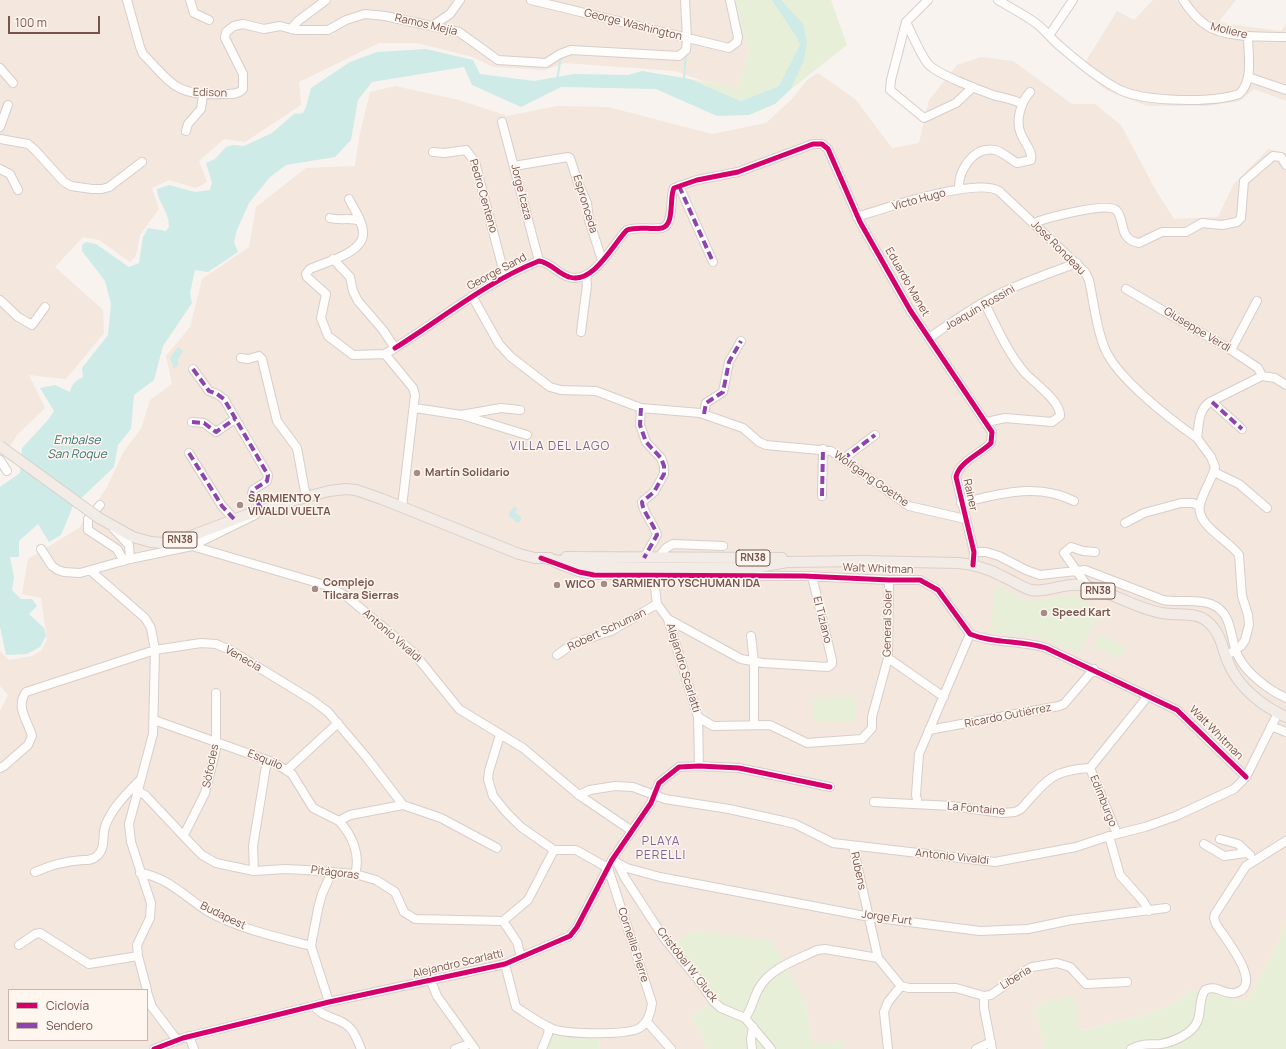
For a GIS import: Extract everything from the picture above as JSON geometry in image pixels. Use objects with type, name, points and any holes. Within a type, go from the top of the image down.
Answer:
[{"type":"main road","name":"RN38","points":[[0,446],[112,526],[137,539],[164,543],[183,539],[234,519],[329,490],[356,490],[402,506],[513,552],[592,566],[653,572],[753,568],[781,562],[939,562],[973,564],[990,570],[1018,585],[1033,590],[1045,590],[1074,585],[1088,587],[1162,613],[1185,614],[1200,617],[1209,623],[1216,631],[1233,673],[1240,684],[1282,715]]},
{"type":"main road","name":"RN38","points":[[543,558],[828,558],[862,561]]},
{"type":"main road","points":[[644,558],[650,560],[653,572]]},
{"type":"main road","points":[[653,572],[657,562],[662,560],[719,561],[733,558]]},
{"type":"street","name":"Edison","points":[[126,0],[143,54],[176,87],[192,94],[203,95],[237,93],[243,89],[243,74],[225,38]]},
{"type":"street","points":[[190,0],[194,13],[209,20]]},
{"type":"street","points":[[291,29],[298,21],[326,0]]},
{"type":"street","points":[[432,26],[450,14],[460,0]]},
{"type":"street","name":"George Washington","points":[[531,0],[723,48],[731,48],[738,37],[730,0]]},
{"type":"street","points":[[685,0],[687,39]]},
{"type":"street","points":[[928,0],[906,22],[891,80],[890,90],[892,94],[924,118],[956,103],[974,87]]},
{"type":"street","points":[[998,0],[1036,23],[1050,34],[1060,47],[1076,60],[1115,87],[1128,93],[1180,101],[1233,96],[1243,91],[1248,77],[1248,36]]},
{"type":"street","points":[[1050,34],[1073,0]]},
{"type":"street","name":"Moliere","points":[[1183,0],[1206,25],[1214,29],[1248,36],[1286,37]]},
{"type":"street","name":"Ramos Mejía","points":[[225,38],[226,32],[238,25],[249,25],[264,29],[280,26],[291,29],[328,30],[346,20],[365,14],[385,16],[459,32],[494,58],[543,63],[571,50],[679,56],[686,50],[687,39]]},
{"type":"street","points":[[906,22],[923,56],[931,67],[974,87],[1022,104]]},
{"type":"street","points":[[0,68],[13,83]]},
{"type":"street","points":[[1248,77],[1286,90]]},
{"type":"street","points":[[959,189],[959,180],[964,167],[970,158],[982,152],[995,150],[1017,163],[1031,160],[1031,153],[1020,133],[1019,122],[1022,104],[1030,92]]},
{"type":"street","points":[[186,131],[188,124],[201,108],[203,95]]},
{"type":"street","points":[[0,127],[8,105]]},
{"type":"street","name":"Jorge Icaza","points":[[502,122],[539,261]]},
{"type":"street","points":[[0,139],[28,144],[64,182],[70,186],[102,190],[109,187],[142,162]]},
{"type":"street","name":"Eduardo Manet","points":[[679,186],[738,172],[813,144],[822,144],[828,149],[857,216],[910,310],[966,396],[987,422]]},
{"type":"street","name":"Pedro Centeno","points":[[433,152],[444,153],[466,150],[475,162],[505,277]]},
{"type":"street","points":[[1034,223],[1073,211],[1112,208],[1117,212],[1125,233],[1131,240],[1135,242],[1143,242],[1162,232],[1186,232],[1205,223],[1222,225],[1237,222],[1241,218],[1244,181],[1273,156],[1281,157],[1286,165]]},
{"type":"street","name":"Espronceda","points":[[514,166],[568,157],[570,158],[578,183],[587,203],[589,220],[602,260]]},
{"type":"street","points":[[0,169],[10,174],[18,190]]},
{"type":"street","points":[[581,332],[587,285],[586,276],[611,253],[627,230],[666,226],[670,218],[674,188],[679,186],[713,262]]},
{"type":"street","name":"Victo Hugo","points":[[857,216],[959,189],[980,186]]},
{"type":"street","name":"José Rondeau","points":[[980,186],[999,191],[1085,272],[1089,280],[1102,342],[1111,361],[1121,373],[1166,416],[1197,438],[1213,461],[1214,472]]},
{"type":"street","points":[[348,199],[360,221],[363,233],[361,243],[354,250],[310,268],[306,274],[309,280],[326,294],[321,318],[326,334],[353,355],[385,354],[414,388],[415,408],[402,506]]},
{"type":"street","points":[[330,218],[349,218],[360,221]]},
{"type":"street","points":[[334,259],[350,277],[353,291],[358,302],[383,330],[395,348]]},
{"type":"street","name":"George Sand","points":[[385,354],[472,296],[505,277],[539,261],[544,262],[571,278],[586,276]]},
{"type":"street","name":"Joaquin Rossini","points":[[929,338],[984,302],[1019,285],[1077,264]]},
{"type":"street","name":"Giuseppe Verdi","points":[[1126,289],[1231,350],[1258,368],[1262,376]]},
{"type":"street","name":"Wolfgang Goethe","points":[[472,296],[499,344],[546,384],[557,389],[596,391],[641,408],[696,412],[704,414],[743,428],[759,442],[766,445],[823,449],[831,451],[909,506],[965,519]]},
{"type":"street","points":[[0,300],[18,317],[32,325],[45,306]]},
{"type":"street","points":[[1231,350],[1257,301]]},
{"type":"street","points":[[984,302],[1019,366],[1059,407],[1060,416],[1048,423],[1005,418],[987,422]]},
{"type":"street","points":[[704,414],[706,403],[723,392],[729,362],[741,341]]},
{"type":"street","points":[[241,358],[248,359],[259,356],[262,359],[277,421],[297,448],[306,497]]},
{"type":"street","points":[[41,549],[52,566],[58,570],[72,573],[91,571],[127,560],[192,546],[237,525],[265,509],[252,493],[253,490],[267,481],[268,475],[224,399],[209,391],[193,369]]},
{"type":"street","points":[[1197,438],[1203,410],[1212,402],[1262,376],[1275,378],[1286,385]]},
{"type":"street","points":[[1212,402],[1242,429]]},
{"type":"street","points":[[415,408],[462,414],[527,435]]},
{"type":"street","points":[[462,414],[501,408],[520,410]]},
{"type":"street","points":[[641,408],[640,426],[646,442],[661,458],[664,466],[664,474],[654,492],[642,502],[657,535],[644,558]]},
{"type":"street","points":[[192,422],[204,423],[216,432],[235,419]]},
{"type":"street","name":"Rainer","points":[[973,564],[974,552],[961,503],[956,474],[963,465],[991,444],[992,432],[987,422]]},
{"type":"street","points":[[843,459],[875,435]]},
{"type":"street","points":[[822,496],[823,449]]},
{"type":"street","points":[[189,453],[222,506],[234,519]]},
{"type":"street","points":[[0,460],[7,470]]},
{"type":"street","points":[[1226,656],[1236,651],[1245,640],[1249,620],[1242,596],[1238,556],[1210,528],[1201,513],[1199,506],[1214,472],[1239,484],[1267,508]]},
{"type":"street","points":[[961,503],[1006,492],[1029,491],[1055,494],[1074,501]]},
{"type":"street","points":[[1125,523],[1144,513],[1181,503],[1193,503],[1199,506]]},
{"type":"street","points":[[100,505],[88,520],[88,530],[117,550],[127,560]]},
{"type":"street","points":[[112,526],[129,545],[127,560]]},
{"type":"street","points":[[658,558],[666,548],[673,544],[723,546]]},
{"type":"street","name":"Antonio Vivaldi","points":[[192,546],[325,585],[346,596],[413,652],[459,709],[523,748],[579,795],[632,831]]},
{"type":"street","points":[[1088,587],[1065,557],[1065,550],[1071,547],[1083,551],[1095,552]]},
{"type":"street","points":[[974,552],[986,552],[999,556],[1026,570],[1040,575],[1085,570],[1163,600],[1195,600],[1212,604],[1220,609],[1228,619],[1236,651],[1247,669],[1275,692],[1286,698]]},
{"type":"street","name":"El Tiziano","points":[[754,662],[823,668],[832,664],[804,562]]},
{"type":"street","points":[[91,571],[145,618],[150,628],[155,650],[154,720],[151,748],[129,824],[129,832],[140,873],[151,902],[151,910],[147,927],[137,945],[138,956],[146,989]]},
{"type":"street","name":"Walt Whitman","points":[[653,572],[920,580],[930,584],[945,599],[964,628],[970,634],[979,638],[1039,645],[1094,669],[1177,710],[1246,777]]},
{"type":"street","name":"Alejandro Scarlatti","points":[[154,1049],[189,1036],[329,1002],[505,964],[570,936],[577,927],[608,868],[615,862],[654,796],[659,783],[679,767],[699,766],[698,717],[668,619],[658,604],[653,572]]},
{"type":"street","name":"General Soler","points":[[754,725],[770,725],[778,727],[807,743],[856,740],[862,739],[868,734],[872,728],[872,717],[888,658],[889,580]]},
{"type":"street","points":[[1122,600],[1123,584]]},
{"type":"street","name":"Robert Schuman","points":[[557,655],[574,643],[611,630],[658,604]]},
{"type":"street","points":[[668,619],[729,654],[754,662]]},
{"type":"street","points":[[918,804],[916,795],[919,754],[970,634]]},
{"type":"street","points":[[698,717],[713,726],[754,725],[754,662],[751,636]]},
{"type":"street","name":"Venecia","points":[[0,768],[28,744],[32,736],[21,708],[21,702],[26,692],[155,650],[201,643],[216,644],[230,650],[312,700],[338,723],[403,805]]},
{"type":"street","points":[[888,658],[944,697]]},
{"type":"street","name":"Ricardo Gutiérrez","points":[[929,730],[1059,706],[1064,704],[1094,669]]},
{"type":"street","name":"Sófocles","points":[[184,835],[205,794],[216,742],[216,693]]},
{"type":"street","points":[[1090,768],[1148,696]]},
{"type":"street","name":"Antonio Vivaldi","points":[[579,795],[590,790],[615,786],[633,787],[654,796],[795,824],[826,840],[853,846],[995,862],[1076,847],[1113,835],[1145,827],[1176,816],[1234,789],[1246,777],[1271,726],[1282,715]]},
{"type":"street","name":"Esquilo","points":[[154,720],[267,760],[288,769],[313,808],[339,821]]},
{"type":"street","points":[[288,769],[338,723]]},
{"type":"street","points":[[1271,726],[1286,732]]},
{"type":"street","points":[[500,735],[488,771],[489,787],[502,807],[521,827],[554,850],[576,850],[608,868]]},
{"type":"street","points":[[254,871],[253,846],[267,760]]},
{"type":"street","points":[[699,766],[739,768],[830,787]]},
{"type":"street","name":"La Fontaine","points":[[874,802],[918,804],[1002,813],[1015,812],[1053,776],[1072,769],[1090,768]]},
{"type":"street","name":"Edimburgo","points":[[1090,768],[1113,835],[1120,875],[1143,901],[1149,911]]},
{"type":"street","points":[[35,872],[64,862],[91,859],[98,856],[104,842],[104,828],[109,816],[132,788],[141,780]]},
{"type":"street","name":"Pitágoras","points":[[138,791],[145,796],[202,855],[216,863],[254,871],[285,869],[355,874],[376,880],[390,888],[395,892],[404,912],[415,919],[503,921]]},
{"type":"street","points":[[355,874],[358,865],[355,848],[345,828],[339,821],[350,815],[403,805],[441,818],[497,848]]},
{"type":"street","points":[[1220,839],[1238,844],[1246,853]]},
{"type":"street","points":[[1131,1049],[1142,1045],[1169,1042],[1193,1028],[1199,1016],[1200,999],[1205,990],[1214,988],[1236,993],[1245,984],[1245,970],[1221,933],[1214,918],[1246,866],[1258,857],[1286,841]]},
{"type":"street","points":[[1204,844],[1224,856],[1246,853],[1258,857]]},
{"type":"street","name":"Rubens","points":[[853,846],[878,958],[901,986]]},
{"type":"street","points":[[521,957],[517,942],[503,921],[528,900],[554,850]]},
{"type":"street","name":"Jorge Furt","points":[[615,862],[660,877],[868,916],[980,931],[1028,929],[1072,920],[1166,908]]},
{"type":"street","name":"Cristóbal W. Gluck","points":[[615,862],[664,938],[700,982],[713,1001],[721,1008],[745,1018],[771,1049]]},
{"type":"street","name":"Corneille Pierre","points":[[608,868],[652,1003],[651,1012],[647,1022]]},
{"type":"street","points":[[329,1002],[311,946],[322,894],[332,872]]},
{"type":"street","name":"Budapest","points":[[140,873],[151,874],[163,880],[210,912],[224,918],[269,935],[311,946]]},
{"type":"street","points":[[19,945],[35,934],[40,933],[89,964],[138,956]]},
{"type":"street","points":[[745,1018],[751,1009],[758,991],[769,976],[817,950],[825,949],[878,958]]},
{"type":"street","name":"Liberia","points":[[984,996],[991,995],[1032,967],[1057,963],[1070,967],[1086,984],[1127,982]]},
{"type":"street","points":[[505,964],[516,1007],[549,1027],[560,1031],[633,1032],[647,1022],[671,1049]]},
{"type":"street","points":[[431,981],[433,991],[472,1046],[454,1049]]},
{"type":"street","points":[[888,1049],[884,1012],[888,1002],[901,986],[909,988],[956,988],[984,996],[984,1008],[992,1046],[976,1049]]},
{"type":"street","points":[[148,994],[152,1007],[177,1040]]},
{"type":"street","points":[[314,1006],[324,1016],[342,1022],[350,1027],[361,1049]]},
{"type":"street","points":[[542,1049],[549,1027]]},
{"type":"street","points":[[752,1049],[751,1039],[753,1027]]},
{"type":"street","points":[[189,1036],[194,1049]]},
{"type":"shaded area","points":[[0,0],[735,0],[749,52],[738,89],[700,80],[675,71],[565,63],[545,70],[493,67],[473,57],[417,43],[379,43],[299,82],[301,105],[245,142],[224,139],[199,161],[207,182],[196,188],[169,180],[152,188],[159,209],[140,235],[136,256],[130,262],[99,240],[83,237],[55,267],[103,310],[104,333],[66,379],[29,375],[45,408],[17,435],[0,462]]},
{"type":"shaded area","points":[[1153,0],[1236,0],[1219,21],[1228,24],[1281,31],[1286,24],[1286,101],[1254,89],[1240,101],[1207,106],[1147,106],[1106,90],[1081,69],[1117,11],[1134,20]]},
{"type":"shaded area","points":[[981,57],[1013,61],[1072,104],[1095,104],[1121,125],[1155,189],[1174,219],[1218,217],[1233,185],[1268,149],[1286,153],[1286,923],[1270,960],[1246,1002],[1192,989],[1175,1003],[1144,1015],[1078,1031],[1074,995],[1035,1006],[1044,1049],[843,1049],[843,1040],[813,1046],[805,1001],[716,934],[696,931],[674,942],[717,999],[691,1016],[708,1049],[600,1049],[599,1039],[542,1049],[0,1049],[0,711],[8,695],[0,686],[0,651],[9,660],[32,656],[41,651],[47,640],[41,598],[22,594],[28,559],[79,528],[107,487],[124,451],[141,429],[150,400],[172,384],[166,356],[190,327],[202,279],[249,247],[256,207],[306,168],[355,166],[359,138],[370,92],[395,86],[459,100],[507,116],[557,106],[608,107],[712,134],[766,123],[792,99],[808,79],[818,73],[855,99],[892,148],[919,143],[929,100],[957,65]]},
{"type":"green space","points":[[735,0],[831,0],[847,45],[790,90],[779,86],[741,101],[690,79],[738,88],[749,52]]},
{"type":"green space","name":"Speed Kart","points":[[996,585],[1030,602],[1074,594],[1094,607],[1097,620],[1079,652],[1039,637],[990,632]]},
{"type":"green space","points":[[1099,634],[1126,648],[1120,659],[1093,646]]},
{"type":"green space","points":[[855,696],[855,721],[814,722],[814,698]]},
{"type":"green space","points":[[1286,923],[1286,1049],[1044,1049],[1035,1006],[1074,994],[1079,1031],[1144,1015],[1175,1003],[1192,989],[1246,1002],[1270,960]]},
{"type":"green space","points":[[696,931],[772,940],[805,1001],[813,1045],[843,1040],[844,1049],[708,1049],[691,1016],[717,999],[673,942]]},
{"type":"green space","points":[[553,1035],[599,1039],[600,1049],[542,1049]]},
{"type":"water","name":"Embalse San Roque","points":[[772,0],[781,0],[803,24],[807,42],[804,60],[790,90],[775,104],[749,115],[717,116],[656,89],[561,87],[521,107],[472,85],[464,67],[372,82],[358,100],[351,140],[335,157],[286,165],[270,177],[249,203],[237,230],[234,242],[238,252],[208,272],[195,270],[190,293],[192,303],[163,346],[154,380],[134,395],[131,429],[118,445],[114,467],[73,506],[61,535],[49,542],[38,524],[19,541],[19,557],[10,557],[14,577],[12,590],[21,599],[32,599],[37,606],[29,614],[44,628],[46,636],[40,647],[27,654],[6,655],[0,627],[0,487],[20,473],[22,448],[48,420],[54,411],[40,388],[55,385],[70,392],[74,383],[83,377],[82,368],[108,335],[111,304],[105,281],[82,251],[82,245],[86,242],[96,244],[129,267],[139,263],[143,237],[148,228],[166,231],[169,227],[169,221],[159,199],[157,189],[169,185],[195,192],[210,190],[212,183],[206,163],[215,159],[226,147],[233,145],[244,146],[272,133],[294,114],[303,113],[311,88],[350,62],[377,52],[426,49],[473,60],[480,74],[534,81],[574,74],[628,75],[642,71],[690,79],[741,101],[779,86],[800,45],[796,36]]},
{"type":"water","points":[[178,347],[183,351],[177,360],[179,365],[174,368],[170,358]]},
{"type":"water","points":[[515,506],[517,508],[515,513],[521,517],[521,520],[518,523],[509,516],[509,513]]},
{"type":"waterway","points":[[684,78],[686,53]]},
{"type":"waterway","points":[[557,80],[561,57]]},
{"type":"marked path","points":[[679,186],[713,262]]},
{"type":"marked path","points":[[704,414],[706,403],[723,392],[729,362],[741,341]]},
{"type":"marked path","points":[[193,369],[209,391],[224,399],[268,475],[267,481],[253,490],[252,493],[262,510]]},
{"type":"marked path","points":[[1212,402],[1242,429]]},
{"type":"marked path","points":[[641,408],[640,425],[646,442],[661,458],[664,466],[664,474],[654,492],[642,502],[657,535],[644,558]]},
{"type":"marked path","points":[[192,422],[204,423],[216,432],[235,419]]},
{"type":"marked path","points":[[843,459],[875,435]]},
{"type":"marked path","points":[[822,496],[823,449]]},
{"type":"marked path","points":[[189,453],[222,506],[234,519]]},
{"type":"cycle path","points":[[395,348],[465,301],[501,279],[539,261],[569,277],[578,278],[586,275],[602,262],[627,230],[636,228],[662,228],[666,226],[669,222],[674,188],[697,180],[738,172],[813,144],[822,144],[828,149],[860,222],[910,310],[992,432],[991,443],[965,463],[961,467],[956,477],[974,552],[973,565]]},
{"type":"cycle path","points":[[541,558],[579,572],[594,575],[804,576],[920,580],[938,590],[970,634],[989,639],[1046,648],[1177,710],[1246,777]]},
{"type":"cycle path","points":[[154,1049],[183,1038],[329,1002],[505,964],[570,936],[577,927],[612,860],[651,803],[659,783],[679,767],[699,766],[739,768],[830,787]]},
{"type":"place","name":"Martín Solidario","points":[[417,473]]},
{"type":"place","name":"SARMIENTO Y VIVALDI VUELTA","points":[[240,505]]},
{"type":"place","name":"SARMIENTO YSCHUMAN IDA","points":[[604,584]]},
{"type":"place","name":"WICO","points":[[557,585]]},
{"type":"place","name":"Complejo Tilcara Sierras","points":[[315,589]]},
{"type":"place","name":"Speed Kart","points":[[1044,613]]},
{"type":"district","name":"VILLA DEL LAGO","points":[[560,447]]},
{"type":"district","name":"PLAYA PERELLI","points":[[661,849]]}]
